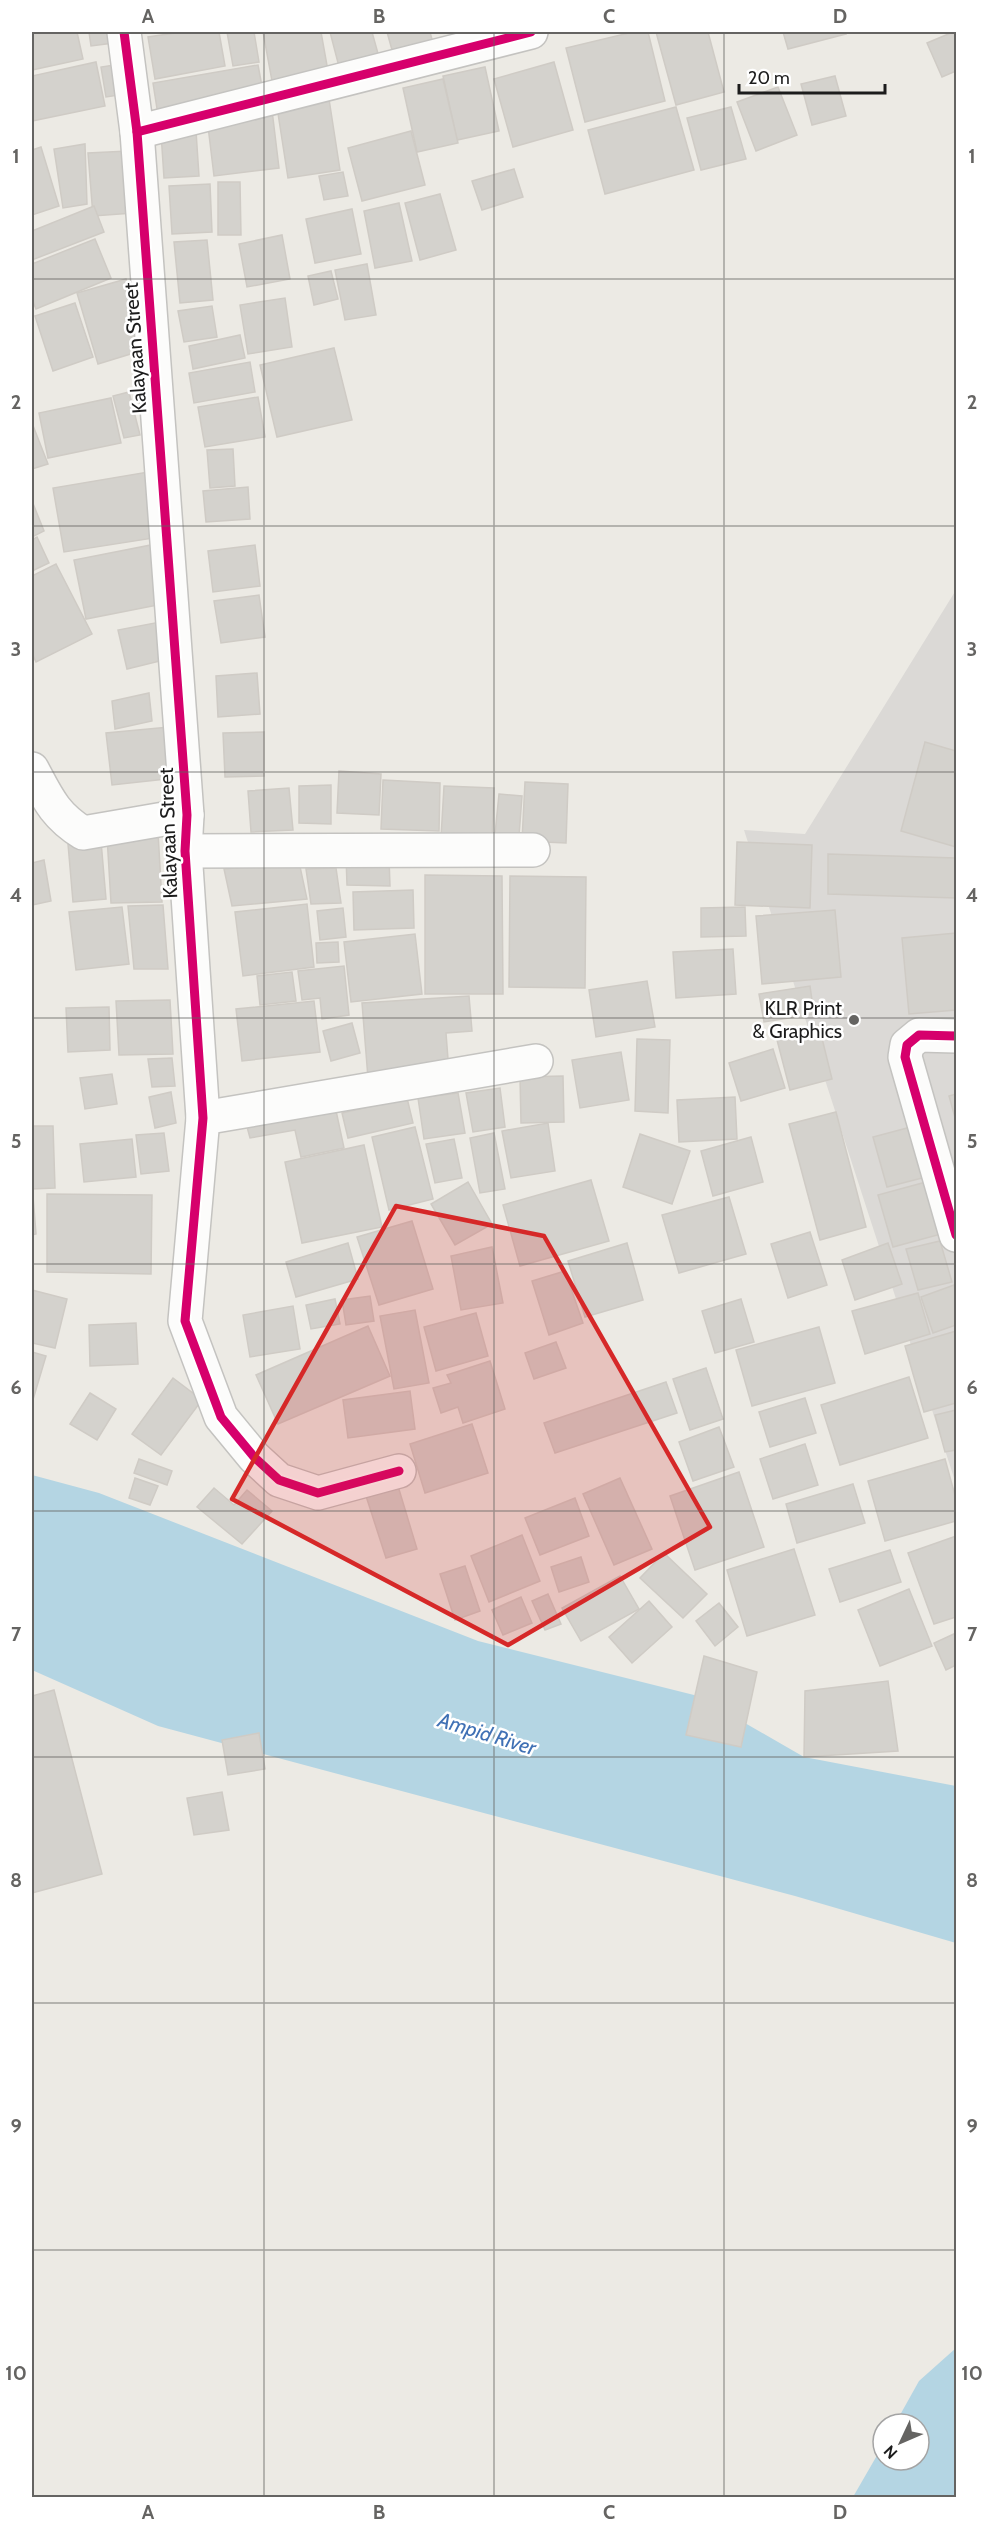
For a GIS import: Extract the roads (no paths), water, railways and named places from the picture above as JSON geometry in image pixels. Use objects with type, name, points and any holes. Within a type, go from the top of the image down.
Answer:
[{"type":"street","name":"Kalayaan Street","points":[[124,32],[137,132],[187,815],[185,851],[203,1118],[185,1321],[221,1417],[254,1457],[279,1480],[318,1493],[399,1471]]},
{"type":"street","points":[[137,132],[531,32]]},
{"type":"street","points":[[32,769],[53,809],[82,833],[187,815]]},
{"type":"street","points":[[185,851],[533,850]]},
{"type":"street","points":[[957,1036],[919,1035],[907,1045],[905,1057],[957,1235]]},
{"type":"street","points":[[203,1118],[536,1061]]},
{"type":"water","name":"Ampid River","points":[[32,1475],[99,1493],[478,1641],[698,1696],[804,1757],[956,1786],[956,1943],[795,1896],[158,1726],[32,1670]]},
{"type":"water","points":[[956,2348],[956,2497],[853,2497],[871,2466],[871,2472],[931,2472],[931,2412],[902,2412],[919,2381]]},
{"type":"place","name":"KLR Print & Graphics","points":[[854,1020]]}]
